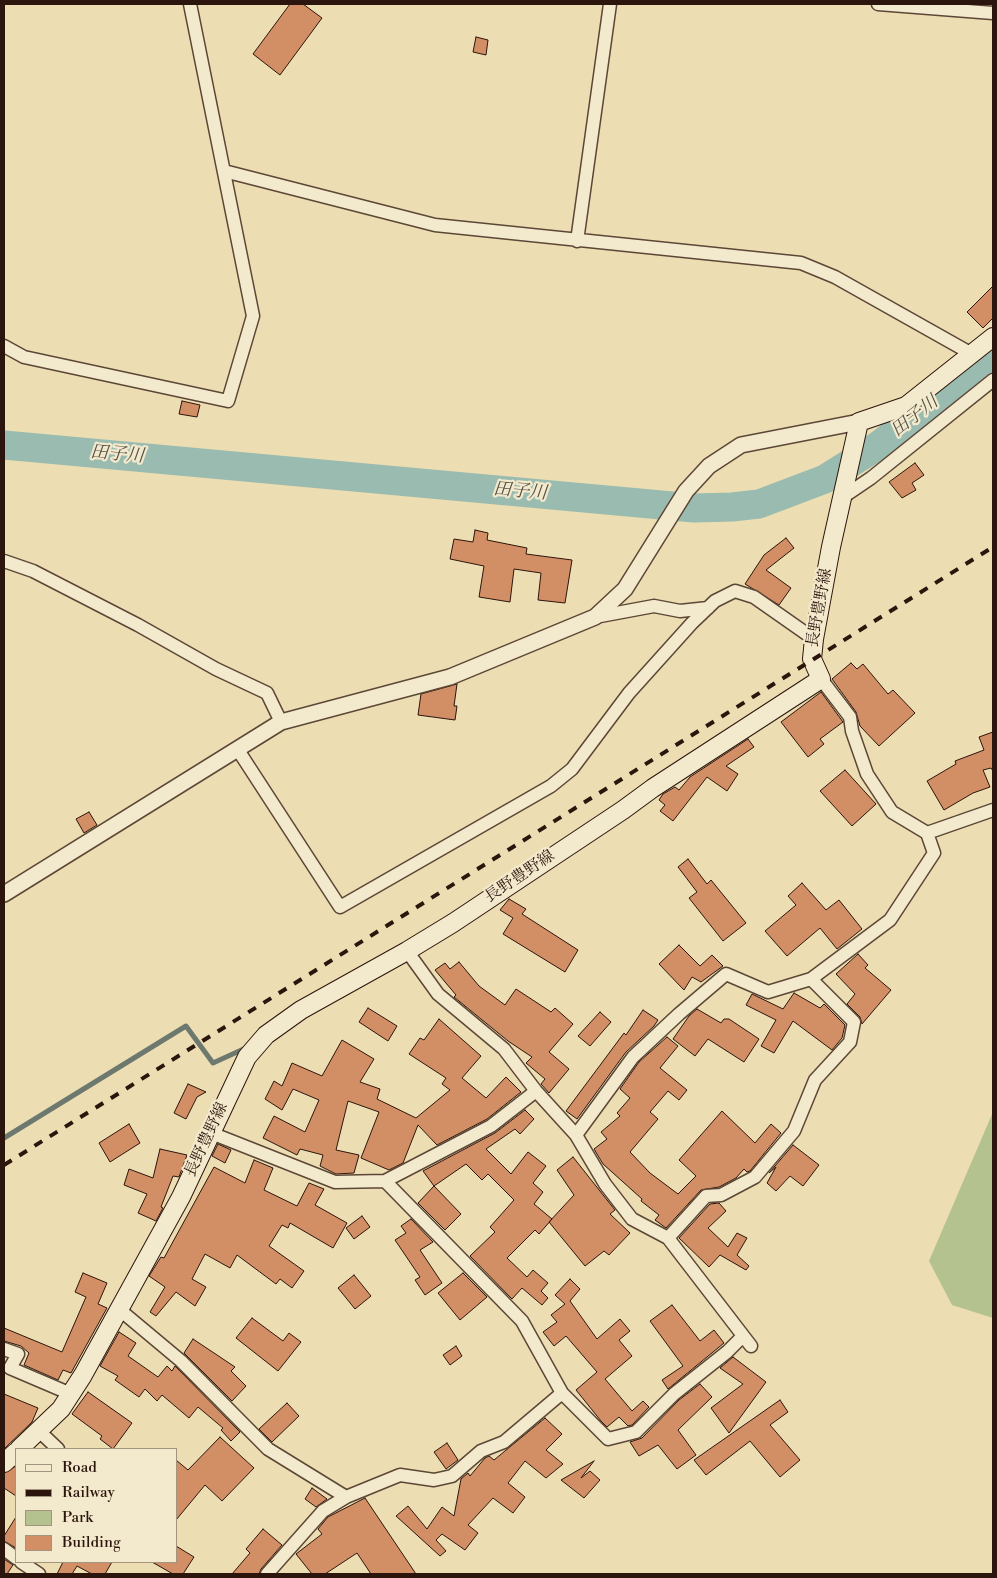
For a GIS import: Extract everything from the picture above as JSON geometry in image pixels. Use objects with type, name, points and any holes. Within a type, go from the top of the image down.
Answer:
[{"type":"main road","points":[[859,422],[906,406],[993,337]]},
{"type":"main road","name":"長野豊野線","points":[[19,1448],[61,1409],[71,1394],[120,1310],[181,1197],[247,1057],[266,1035],[301,1010],[407,952],[623,810],[652,788],[821,679],[812,659],[814,639],[859,422]]},
{"type":"main road","name":"長野豊野線","points":[[4,1463],[15,1452]]},
{"type":"street","points":[[4,346],[24,357],[228,400],[253,316],[190,4]]},
{"type":"street","points":[[577,241],[610,4]]},
{"type":"street","points":[[878,4],[992,13]]},
{"type":"street","points":[[981,4],[992,13]]},
{"type":"street","points":[[224,171],[435,225],[801,263],[835,277],[972,354]]},
{"type":"street","points":[[844,492],[872,478],[993,380]]},
{"type":"street","points":[[595,617],[625,588],[686,491],[709,466],[741,445],[859,422]]},
{"type":"street","points":[[4,561],[33,571],[138,625],[216,669],[267,694],[281,722]]},
{"type":"street","points":[[238,750],[340,908],[551,786],[572,769],[629,693],[715,602],[735,592],[754,597],[814,639]]},
{"type":"street","points":[[4,894],[281,722],[450,677],[595,617],[654,606],[680,611],[708,608]]},
{"type":"street","points":[[576,1135],[633,1057],[726,974],[768,992],[811,980],[890,920],[934,853],[927,834],[892,812],[867,774],[852,731],[850,717],[821,679]]},
{"type":"street","points":[[927,834],[993,810]]},
{"type":"street","points":[[385,1181],[522,1321],[562,1393],[608,1439],[636,1432],[674,1394],[727,1352],[747,1341],[668,1238],[632,1219],[605,1184],[576,1135],[536,1091],[504,1049],[438,994],[407,952]]},
{"type":"street","points":[[668,1238],[706,1196],[721,1195],[755,1177],[794,1131],[815,1080],[850,1042],[854,1022],[811,980]]},
{"type":"street","points":[[211,1133],[335,1182],[385,1181],[491,1126],[536,1091]]},
{"type":"street","points":[[120,1310],[181,1361],[268,1449],[346,1497]]},
{"type":"street","points":[[4,1349],[18,1354],[10,1368],[71,1394]]},
{"type":"street","points":[[267,1574],[323,1511],[346,1497],[400,1475],[434,1480],[452,1476],[481,1452],[504,1442],[562,1393]]},
{"type":"street","points":[[39,1431],[57,1448]]},
{"type":"street","points":[[4,1549],[15,1557]]},
{"type":"street","points":[[23,1563],[40,1574]]},
{"type":"green space","points":[[993,1112],[993,1318],[952,1305],[929,1261]]},
{"type":"building","points":[[290,4],[303,4],[322,18],[280,75],[253,54]]},
{"type":"building","points":[[476,37],[488,40],[486,55],[473,52]]},
{"type":"building","points":[[993,286],[993,318],[983,328],[967,312]]},
{"type":"building","points":[[182,401],[200,405],[197,417],[179,414]]},
{"type":"building","points":[[915,463],[924,475],[912,483],[916,490],[902,498],[889,482]]},
{"type":"building","points":[[475,530],[488,533],[487,540],[527,548],[526,554],[572,560],[565,603],[538,600],[541,573],[514,569],[510,602],[479,597],[484,566],[450,559],[454,539],[473,542]]},
{"type":"building","points":[[786,538],[794,548],[766,570],[791,588],[779,605],[745,584],[764,555]]},
{"type":"building","points":[[851,663],[857,669],[863,664],[888,694],[893,690],[915,713],[879,746],[860,726],[856,712],[832,679]]},
{"type":"building","points":[[457,684],[454,706],[457,706],[455,720],[418,715],[421,694]]},
{"type":"building","points":[[821,692],[843,722],[820,739],[824,744],[808,757],[781,722]]},
{"type":"building","points":[[993,732],[993,771],[991,768],[983,770],[990,787],[973,793],[944,810],[927,781],[956,764],[955,761],[984,750],[979,737]]},
{"type":"building","points":[[748,739],[754,747],[726,766],[738,774],[727,791],[707,777],[673,821],[660,811],[665,805],[659,800],[663,794],[675,787],[679,790],[690,777]]},
{"type":"building","points":[[845,770],[876,804],[852,826],[820,791]]},
{"type":"building","points":[[89,812],[97,825],[84,833],[76,819]]},
{"type":"building","points":[[688,859],[707,884],[711,880],[746,923],[723,941],[689,898],[697,892],[678,867]]},
{"type":"building","points":[[802,883],[826,910],[839,900],[862,929],[837,949],[820,928],[787,956],[765,931],[796,905],[788,896]]},
{"type":"building","points":[[509,899],[526,909],[522,914],[578,950],[565,972],[503,934],[513,918],[500,910]]},
{"type":"building","points":[[679,945],[700,966],[712,955],[723,966],[701,982],[692,977],[684,990],[659,964]]},
{"type":"building","points":[[858,954],[868,965],[865,968],[891,990],[862,1024],[860,1017],[847,1004],[855,994],[836,974]]},
{"type":"building","points":[[459,962],[479,986],[505,1005],[516,989],[551,1012],[555,1008],[573,1024],[549,1052],[569,1069],[549,1093],[541,1084],[545,1079],[526,1063],[532,1057],[508,1041],[454,997],[456,995],[435,970],[445,963],[450,969]]},
{"type":"building","points":[[794,993],[820,1008],[824,1004],[845,1025],[842,1038],[832,1050],[793,1021],[774,1053],[761,1046],[776,1020],[746,1005],[752,994],[783,1009]]},
{"type":"building","points":[[368,1008],[397,1026],[388,1041],[359,1022]]},
{"type":"building","points":[[697,1009],[721,1023],[724,1019],[729,1019],[759,1039],[744,1062],[708,1039],[695,1056],[673,1039],[689,1016]]},
{"type":"building","points":[[643,1010],[658,1020],[626,1052],[577,1119],[566,1111],[624,1033],[626,1035]]},
{"type":"building","points":[[600,1012],[611,1022],[590,1046],[578,1036]]},
{"type":"building","points":[[439,1019],[481,1056],[462,1078],[486,1098],[506,1077],[521,1092],[487,1119],[437,1145],[418,1125],[403,1163],[389,1170],[361,1158],[379,1112],[348,1101],[336,1150],[359,1155],[354,1173],[336,1174],[320,1166],[323,1155],[300,1149],[297,1155],[263,1138],[274,1116],[305,1132],[319,1100],[293,1089],[282,1110],[265,1099],[274,1081],[282,1086],[292,1063],[322,1076],[342,1040],[374,1059],[360,1082],[380,1089],[377,1099],[416,1118],[450,1090],[442,1084],[446,1078],[409,1054],[420,1038],[424,1040]]},
{"type":"building","points":[[667,1037],[678,1046],[660,1068],[687,1090],[679,1100],[668,1091],[650,1112],[658,1119],[630,1152],[650,1173],[678,1194],[696,1176],[679,1160],[722,1111],[755,1143],[771,1124],[781,1133],[750,1171],[747,1172],[744,1169],[736,1178],[719,1187],[701,1190],[666,1228],[655,1220],[659,1215],[641,1201],[642,1199],[603,1164],[594,1149],[607,1139],[601,1132],[620,1116],[617,1113],[630,1098],[620,1089],[639,1062]]},
{"type":"building","points":[[188,1084],[206,1092],[197,1097],[186,1119],[174,1113]]},
{"type":"building","points":[[525,1110],[534,1119],[520,1134],[515,1129],[486,1149],[511,1174],[528,1152],[546,1166],[533,1183],[543,1192],[534,1204],[552,1219],[539,1234],[535,1230],[507,1258],[527,1277],[533,1270],[548,1283],[541,1291],[548,1298],[542,1305],[522,1288],[512,1299],[470,1256],[495,1232],[490,1227],[514,1200],[488,1174],[482,1180],[466,1164],[434,1186],[423,1171],[495,1133]]},
{"type":"building","points":[[129,1124],[140,1143],[110,1162],[99,1143]]},
{"type":"building","points":[[218,1144],[231,1150],[225,1163],[212,1156]]},
{"type":"building","points":[[793,1145],[819,1165],[803,1186],[790,1176],[776,1191],[767,1183],[776,1167],[769,1173]]},
{"type":"building","points":[[160,1149],[187,1155],[179,1177],[173,1176],[161,1207],[163,1208],[156,1221],[138,1213],[147,1194],[124,1185],[129,1169],[153,1178]]},
{"type":"building","points":[[573,1157],[615,1210],[610,1214],[630,1233],[609,1255],[604,1251],[585,1266],[549,1222],[574,1195],[557,1170]]},
{"type":"building","points":[[254,1160],[273,1168],[264,1190],[297,1206],[309,1183],[324,1189],[315,1205],[347,1223],[333,1248],[290,1223],[288,1228],[282,1225],[269,1246],[304,1271],[292,1288],[280,1279],[276,1284],[237,1255],[230,1268],[205,1254],[192,1279],[206,1287],[195,1306],[176,1292],[156,1316],[150,1312],[165,1287],[149,1276],[161,1257],[164,1258],[214,1167],[245,1183]]},
{"type":"building","points":[[434,1186],[461,1214],[445,1230],[418,1203]]},
{"type":"building","points":[[719,1203],[726,1211],[708,1228],[728,1247],[737,1233],[747,1238],[737,1255],[749,1266],[746,1270],[720,1255],[709,1267],[679,1238],[710,1204]]},
{"type":"building","points":[[362,1216],[370,1227],[354,1239],[346,1228]]},
{"type":"building","points":[[411,1219],[433,1242],[420,1250],[442,1283],[425,1295],[415,1280],[420,1277],[395,1240],[406,1233],[401,1226]]},
{"type":"building","points":[[83,1273],[107,1283],[98,1304],[107,1308],[71,1373],[63,1370],[58,1380],[24,1365],[29,1353],[21,1346],[4,1341],[4,1328],[62,1352],[86,1297],[75,1292]]},
{"type":"building","points":[[463,1273],[487,1297],[460,1320],[438,1293]]},
{"type":"building","points":[[354,1275],[371,1296],[355,1309],[338,1288]]},
{"type":"building","points":[[570,1279],[580,1289],[570,1301],[597,1339],[620,1319],[630,1331],[619,1340],[632,1356],[605,1379],[632,1411],[643,1401],[649,1407],[632,1425],[628,1426],[619,1417],[607,1427],[601,1421],[576,1390],[597,1372],[566,1336],[554,1346],[543,1332],[557,1322],[551,1315],[565,1304],[555,1295]]},
{"type":"building","points":[[672,1305],[700,1341],[714,1330],[724,1343],[668,1389],[662,1380],[683,1366],[650,1321]]},
{"type":"building","points":[[252,1318],[283,1341],[289,1333],[301,1342],[278,1371],[236,1338]]},
{"type":"building","points":[[119,1332],[136,1343],[128,1356],[158,1377],[167,1366],[172,1371],[175,1366],[240,1432],[231,1441],[221,1430],[223,1428],[198,1407],[189,1418],[162,1395],[157,1401],[145,1389],[139,1397],[115,1380],[118,1376],[100,1366]]},
{"type":"building","points":[[193,1339],[235,1367],[231,1371],[246,1386],[232,1401],[184,1353]]},
{"type":"building","points":[[456,1346],[462,1356],[450,1365],[443,1355]]},
{"type":"building","points":[[733,1357],[766,1382],[729,1433],[711,1408],[743,1384],[720,1368]]},
{"type":"building","points":[[700,1384],[712,1397],[678,1430],[696,1455],[677,1469],[658,1445],[639,1456],[630,1442],[642,1438],[679,1400]]},
{"type":"building","points":[[88,1392],[132,1423],[114,1448],[112,1448],[100,1439],[102,1436],[72,1414]]},
{"type":"building","points":[[4,1394],[38,1408],[32,1422],[4,1449]]},
{"type":"building","points":[[780,1400],[788,1412],[770,1425],[800,1460],[780,1477],[750,1441],[706,1475],[694,1460]]},
{"type":"building","points":[[287,1403],[299,1416],[272,1442],[259,1429]]},
{"type":"building","points":[[545,1418],[562,1434],[546,1450],[563,1464],[546,1478],[525,1461],[508,1483],[525,1497],[513,1513],[493,1498],[468,1525],[478,1533],[465,1550],[442,1534],[436,1540],[446,1551],[440,1556],[396,1516],[408,1506],[427,1529],[442,1507],[454,1516],[461,1479],[468,1473],[470,1476],[485,1458],[489,1456],[494,1460]]},
{"type":"building","points":[[220,1437],[254,1468],[222,1501],[205,1485],[178,1518],[178,1462],[188,1470]]},
{"type":"building","points":[[447,1443],[458,1460],[446,1469],[434,1452]]},
{"type":"building","points":[[594,1461],[581,1478],[590,1471],[600,1480],[584,1498],[561,1480]]},
{"type":"building","points":[[15,1467],[15,1495],[4,1488],[4,1473]]},
{"type":"building","points":[[312,1488],[327,1499],[316,1507],[305,1499]]},
{"type":"building","points":[[365,1498],[416,1574],[371,1574],[357,1553],[325,1574],[312,1574],[296,1554],[322,1534],[318,1529],[328,1517]]},
{"type":"building","points":[[15,1519],[15,1547],[4,1541],[4,1536]]},
{"type":"building","points":[[263,1529],[282,1545],[261,1569],[259,1574],[232,1574],[250,1553],[246,1549]]},
{"type":"building","points":[[178,1547],[194,1557],[183,1574],[173,1574],[154,1563],[178,1563]]},
{"type":"building","points":[[4,1559],[13,1565],[7,1574],[4,1574]]},
{"type":"building","points":[[62,1563],[111,1563],[105,1574],[92,1574],[77,1566],[72,1574],[57,1574]]},
{"type":"waterway","name":"田子川","points":[[4,445],[694,508],[732,507],[759,504],[825,479],[879,445],[993,357]]},
{"type":"waterway","points":[[4,1138],[186,1026],[213,1063],[248,1047]]},
{"type":"railway","points":[[4,1165],[993,547]]}]
